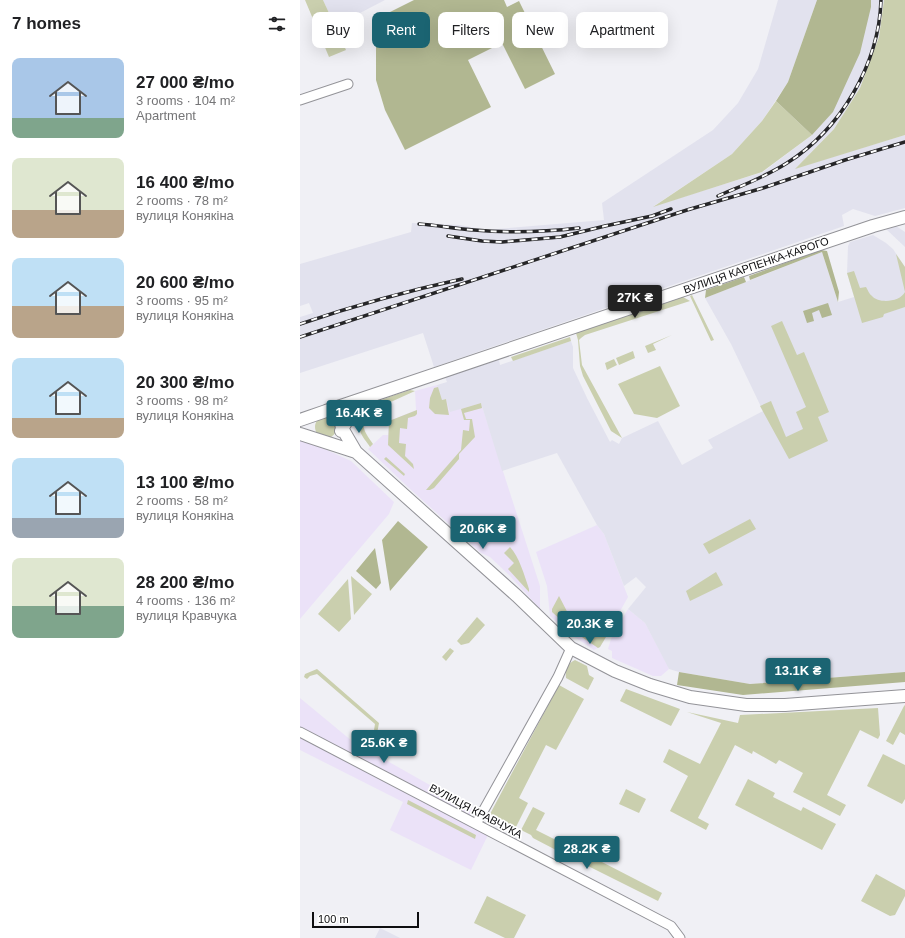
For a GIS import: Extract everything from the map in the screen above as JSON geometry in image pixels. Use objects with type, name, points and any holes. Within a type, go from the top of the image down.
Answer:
[{"type":"main road","name":"ВУЛИЦЯ КАРПЕНКА-КАРОГО","points":[[300,420],[866,228],[905,217]]},
{"type":"main road","points":[[358,401],[342,428],[340,435],[335,440],[324,442],[314,436],[311,428],[313,420],[322,413],[334,413],[340,419],[342,428],[356,452],[517,596],[571,648],[615,671],[650,685],[690,697],[746,705],[785,705],[905,696]]},
{"type":"main road","points":[[300,434],[356,452]]},
{"type":"street","points":[[300,100],[348,84]]},
{"type":"street","points":[[476,824],[558,677],[571,648]]},
{"type":"street","name":"ВУЛИЦЯ КРАВЧУКА","points":[[300,732],[671,926],[680,938]]},
{"type":"shaded area","points":[[323,0],[385,0],[362,12],[329,12]]},
{"type":"shaded area","points":[[778,0],[817,0],[788,82],[762,121],[732,154],[654,206],[763,172],[812,135],[833,112],[871,7],[871,0],[884,0],[879,37],[860,88],[834,129],[796,168],[905,135],[905,208],[875,216],[853,209],[842,215],[844,226],[434,367],[423,333],[300,373],[300,317],[313,313],[309,303],[300,306],[300,264],[411,232],[412,223],[460,225],[485,230],[604,220],[602,203],[713,130],[738,103],[758,69]]},
{"type":"shaded area","points":[[896,226],[905,232],[905,247],[886,229]]},
{"type":"shaded area","points":[[873,235],[893,249],[905,267],[905,672],[750,684],[669,669],[645,623],[628,609],[646,587],[636,577],[624,586],[604,534],[597,525],[557,453],[502,471],[481,403],[450,412],[446,399],[442,400],[437,385],[447,382],[445,377],[499,360],[500,365],[571,341],[573,347],[573,368],[610,442],[612,440],[619,444],[622,438],[658,421],[682,465],[713,448],[708,440],[763,411],[731,344],[705,298],[822,252],[838,302],[854,297],[847,273],[848,246],[850,242]]},
{"type":"shaded area","points":[[437,385],[442,400],[481,403],[540,586],[540,609],[510,576],[490,557],[481,553],[368,449],[383,435],[388,435],[389,421],[416,410],[415,391]]},
{"type":"shaded area","points":[[300,439],[351,461],[394,502],[389,514],[300,619]]},
{"type":"shaded area","points":[[597,525],[604,534],[628,597],[600,647],[594,650],[570,634],[550,616],[547,586],[536,552]]},
{"type":"shaded area","points":[[628,609],[645,623],[667,664],[669,669],[661,676],[653,676],[612,658],[612,651],[608,649],[611,639]]},
{"type":"shaded area","points":[[300,698],[352,741],[474,810],[467,823],[488,835],[471,870],[390,830],[403,802],[300,750]]},
{"type":"shaded area","points":[[380,928],[400,938],[375,938]]},
{"type":"green space","points":[[305,0],[323,0],[329,12],[312,12],[312,17]]},
{"type":"green space","points":[[414,0],[504,0],[507,7],[519,1],[524,12],[512,12],[512,48],[542,48],[555,74],[525,89],[504,47],[504,12],[438,12],[438,48],[492,48],[468,60],[491,107],[405,150],[385,110],[376,80],[376,48],[430,48],[430,12],[390,12]]},
{"type":"green space","points":[[817,0],[871,0],[871,7],[860,53],[833,112],[812,135],[776,101],[788,82]]},
{"type":"green space","points":[[884,0],[905,0],[905,135],[795,169],[834,129],[860,88],[879,37]]},
{"type":"green space","points":[[325,48],[345,48],[346,50],[329,57]]},
{"type":"green space","points":[[776,101],[812,135],[762,172],[653,207],[732,154],[762,121]]},
{"type":"green space","points":[[821,250],[827,251],[839,292],[838,302],[822,252],[750,280],[749,276]]},
{"type":"green space","points":[[896,254],[905,267],[905,292]]},
{"type":"green space","points":[[854,271],[860,288],[866,287],[875,299],[884,301],[894,300],[899,298],[905,292],[905,307],[884,314],[883,317],[862,323],[847,273]]},
{"type":"green space","points":[[744,277],[746,282],[705,298],[706,290]]},
{"type":"green space","points":[[692,295],[714,340],[711,341],[690,296]]},
{"type":"green space","points":[[683,297],[690,301],[585,335],[579,340],[582,365],[622,438],[611,431],[583,376],[580,366],[576,333]]},
{"type":"green space","points":[[828,303],[832,315],[822,318],[819,310],[812,313],[814,321],[807,323],[803,311]]},
{"type":"green space","points":[[782,321],[797,355],[804,352],[829,412],[818,417],[828,441],[789,459],[760,406],[771,401],[786,437],[803,429],[796,412],[806,407],[771,326]]},
{"type":"green space","points":[[672,335],[653,344],[656,350],[648,353],[645,346]]},
{"type":"green space","points":[[570,337],[571,341],[513,361],[511,357]]},
{"type":"green space","points":[[633,351],[635,358],[619,365],[616,358]]},
{"type":"green space","points":[[614,359],[617,365],[607,370],[605,363]]},
{"type":"green space","points":[[660,366],[680,406],[657,418],[634,414],[618,384]]},
{"type":"green space","points":[[438,387],[442,400],[446,399],[449,415],[435,414],[429,408],[430,398],[434,388]]},
{"type":"green space","points":[[410,390],[415,391],[373,410],[368,414],[365,419],[364,427],[373,444],[370,447],[360,431],[359,422],[362,414],[367,408],[375,403]]},
{"type":"green space","points":[[481,403],[482,408],[464,413],[466,419],[472,419],[475,437],[459,454],[459,459],[434,488],[426,490],[461,450],[463,430],[469,431],[470,420],[464,420],[461,409]]},
{"type":"green space","points":[[417,410],[417,414],[415,416],[408,418],[407,429],[400,428],[399,443],[406,444],[405,456],[413,464],[414,469],[388,445],[389,421]]},
{"type":"green space","points":[[326,416],[330,417],[336,423],[336,431],[330,437],[326,438],[322,437],[316,431],[315,427],[316,423],[322,417]]},
{"type":"green space","points":[[386,457],[405,474],[404,476],[384,459]]},
{"type":"green space","points":[[750,519],[756,529],[709,554],[703,544]]},
{"type":"green space","points":[[398,521],[428,547],[390,591],[382,540]]},
{"type":"green space","points":[[510,547],[521,567],[529,592],[508,569],[514,563],[504,553]]},
{"type":"green space","points":[[375,548],[381,583],[376,589],[356,571]]},
{"type":"green space","points":[[716,572],[723,585],[690,601],[686,591]]},
{"type":"green space","points":[[351,576],[372,594],[354,615]]},
{"type":"green space","points":[[348,579],[351,619],[339,632],[318,614]]},
{"type":"green space","points":[[559,596],[572,621],[576,623],[572,630],[552,612],[552,609]]},
{"type":"green space","points":[[477,617],[485,625],[469,643],[461,645],[457,641]]},
{"type":"green space","points":[[580,625],[606,637],[600,647],[598,648],[576,633]]},
{"type":"green space","points":[[450,648],[454,651],[446,661],[442,657]]},
{"type":"green space","points":[[575,660],[587,666],[589,675],[594,678],[588,690],[566,678],[567,667]]},
{"type":"green space","points":[[317,669],[379,723],[377,734],[374,735],[372,732],[375,724],[317,674],[310,676],[307,679],[304,677],[305,674]]},
{"type":"green space","points":[[679,672],[750,684],[905,672],[905,682],[743,695],[677,685]]},
{"type":"green space","points":[[559,685],[584,699],[556,750],[546,745],[519,798],[528,803],[516,827],[490,814]]},
{"type":"green space","points":[[626,689],[680,709],[671,726],[620,701]]},
{"type":"green space","points":[[905,705],[905,735],[900,732],[893,745],[886,741]]},
{"type":"green space","points":[[878,708],[880,735],[878,739],[860,730],[827,795],[846,805],[840,816],[793,792],[803,773],[779,760],[776,764],[753,751],[752,754],[735,745],[698,818],[709,824],[706,830],[670,811],[688,776],[663,762],[669,749],[700,764],[721,723],[687,712],[738,723],[740,715]]},
{"type":"green space","points":[[883,754],[905,765],[905,799],[902,804],[867,786]]},
{"type":"green space","points":[[748,779],[775,793],[773,797],[801,811],[803,807],[836,824],[822,850],[735,805]]},
{"type":"green space","points":[[626,789],[646,799],[639,813],[619,804]]},
{"type":"green space","points":[[408,800],[476,835],[475,839],[407,804]]},
{"type":"green space","points":[[533,807],[545,813],[536,830],[576,850],[582,839],[586,842],[577,861],[521,830]]},
{"type":"green space","points":[[596,845],[605,849],[600,861],[662,893],[658,901],[586,865]]},
{"type":"green space","points":[[876,874],[905,890],[905,896],[895,915],[890,916],[861,901]]},
{"type":"green space","points":[[487,896],[526,915],[514,938],[505,938],[474,923]]},
{"type":"railway","points":[[718,196],[762,177],[787,163],[806,149],[824,132],[840,113],[854,93],[865,71],[879,24],[881,0]]},
{"type":"railway","points":[[300,337],[687,210],[763,188],[845,160],[905,142]]},
{"type":"railway","points":[[448,236],[482,241],[502,242],[560,237],[652,216],[671,209]]},
{"type":"railway","points":[[419,224],[500,232],[579,228]]},
{"type":"railway","points":[[300,324],[380,299],[462,279]]}]
